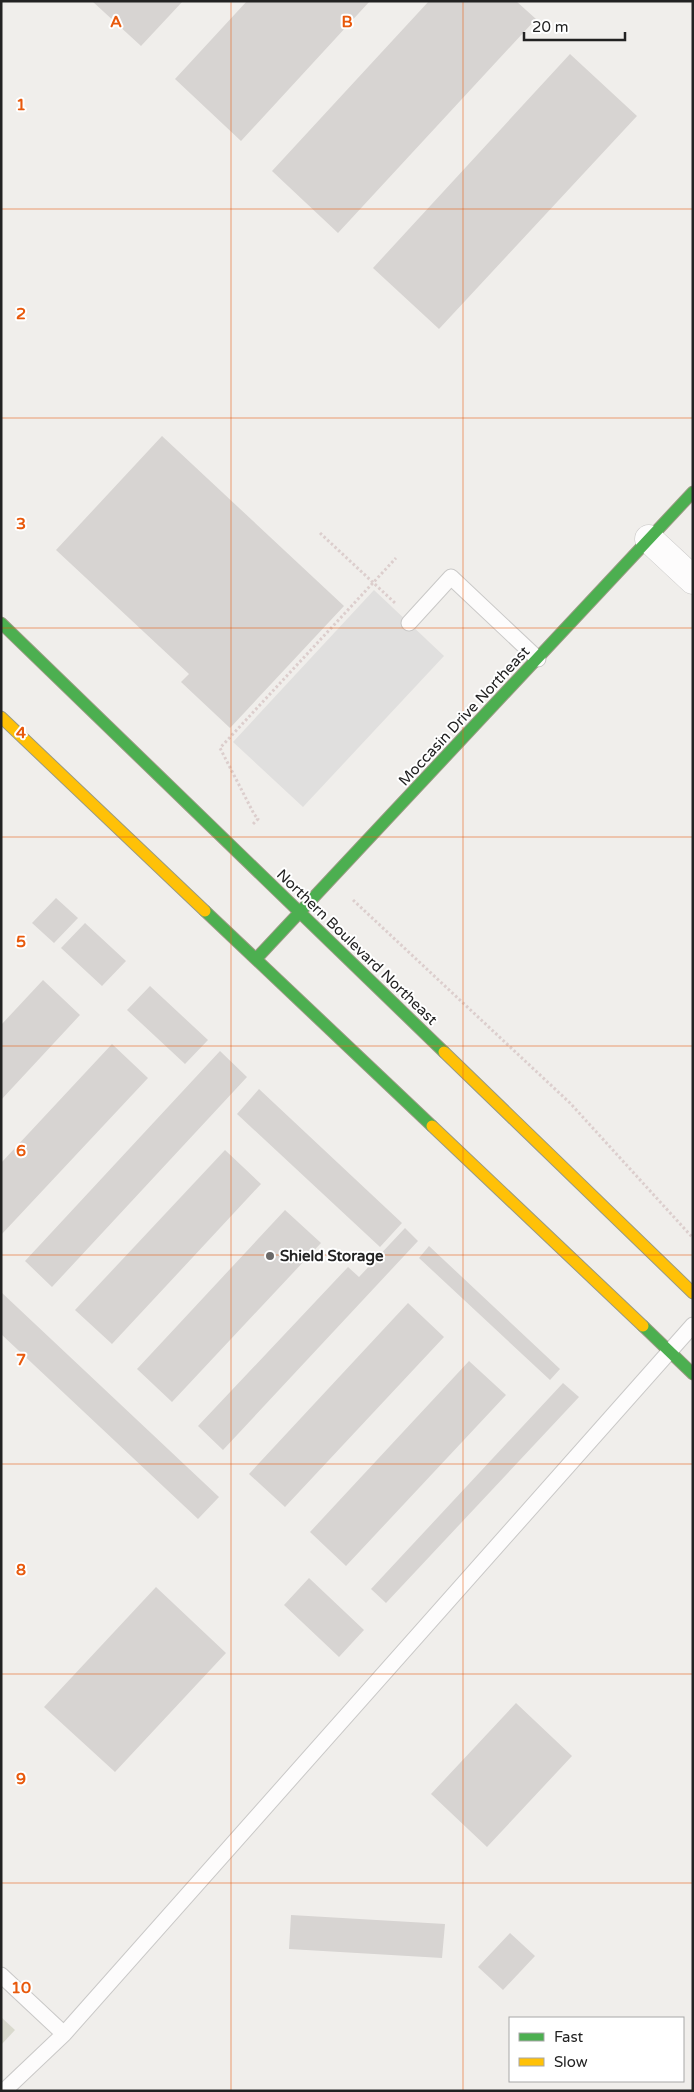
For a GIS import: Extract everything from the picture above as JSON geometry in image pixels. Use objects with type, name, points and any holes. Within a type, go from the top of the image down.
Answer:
[{"type":"main road","name":"Moccasin Drive Northeast","points":[[256,960],[693,492]]},
{"type":"main road","name":"Northern Boulevard Northeast","points":[[1,623],[693,1293]]},
{"type":"main road","points":[[1,717],[693,1374]]},
{"type":"street","points":[[649,539],[693,580]]},
{"type":"lane","points":[[409,623],[452,578],[538,659]]},
{"type":"lane","points":[[4,2091],[64,2034],[693,1325]]},
{"type":"lane","points":[[1,1975],[64,2034]]},
{"type":"path","points":[[320,532],[400,607]]},
{"type":"path","points":[[249,828],[258,818],[254,814],[220,748],[396,558]]},
{"type":"path","points":[[331,880],[570,1103],[693,1238]]},
{"type":"shaded area","points":[[374,590],[444,656],[303,807],[233,742]]},
{"type":"shaded area","points":[[1,2017],[15,2030],[1,2045]]},
{"type":"building","points":[[92,1],[183,1],[141,46]]},
{"type":"building","points":[[247,1],[370,1],[241,141],[175,79]]},
{"type":"building","points":[[429,1],[516,1],[536,19],[338,233],[272,171]]},
{"type":"building","points":[[570,54],[637,116],[439,329],[373,268]]},
{"type":"building","points":[[162,436],[344,606],[230,728],[181,682],[189,674],[56,550]]},
{"type":"building","points":[[56,898],[78,918],[54,943],[32,923]]},
{"type":"building","points":[[85,923],[126,961],[102,986],[61,948]]},
{"type":"building","points":[[43,980],[80,1015],[1,1100],[1,1025]]},
{"type":"building","points":[[150,986],[208,1040],[185,1064],[127,1010]]},
{"type":"building","points":[[112,1044],[148,1078],[1,1235],[1,1163]]},
{"type":"building","points":[[220,1051],[247,1077],[52,1287],[25,1261]]},
{"type":"building","points":[[259,1089],[402,1223],[380,1247],[237,1114]]},
{"type":"building","points":[[225,1150],[261,1184],[112,1344],[75,1310]]},
{"type":"building","points":[[285,1210],[321,1243],[172,1402],[137,1369]]},
{"type":"building","points":[[405,1228],[418,1241],[223,1450],[198,1426],[348,1267],[359,1277]]},
{"type":"building","points":[[429,1246],[560,1369],[550,1380],[419,1258]]},
{"type":"building","points":[[1,1292],[219,1497],[198,1519],[1,1334]]},
{"type":"building","points":[[408,1303],[444,1337],[285,1507],[249,1474]]},
{"type":"building","points":[[469,1361],[506,1395],[346,1566],[310,1532]]},
{"type":"building","points":[[563,1383],[579,1397],[386,1603],[371,1589]]},
{"type":"building","points":[[309,1578],[364,1630],[339,1657],[284,1605]]},
{"type":"building","points":[[156,1587],[226,1653],[115,1772],[44,1707]]},
{"type":"building","points":[[516,1703],[572,1756],[487,1847],[431,1794]]},
{"type":"building","points":[[291,1915],[445,1924],[442,1958],[289,1949]]},
{"type":"building","points":[[510,1933],[535,1956],[503,1990],[478,1967]]},
{"type":"traffic: fast","points":[[256,959],[693,492]]},
{"type":"traffic: fast","points":[[1,623],[444,1052]]},
{"type":"traffic: fast","points":[[205,911],[432,1126]]},
{"type":"traffic: fast","points":[[643,1326],[693,1374]]},
{"type":"traffic: slow","points":[[1,717],[205,911]]},
{"type":"traffic: slow","points":[[444,1052],[693,1293]]},
{"type":"traffic: slow","points":[[432,1126],[643,1326]]},
{"type":"place","name":"Shield Storage","points":[[270,1256]]}]
